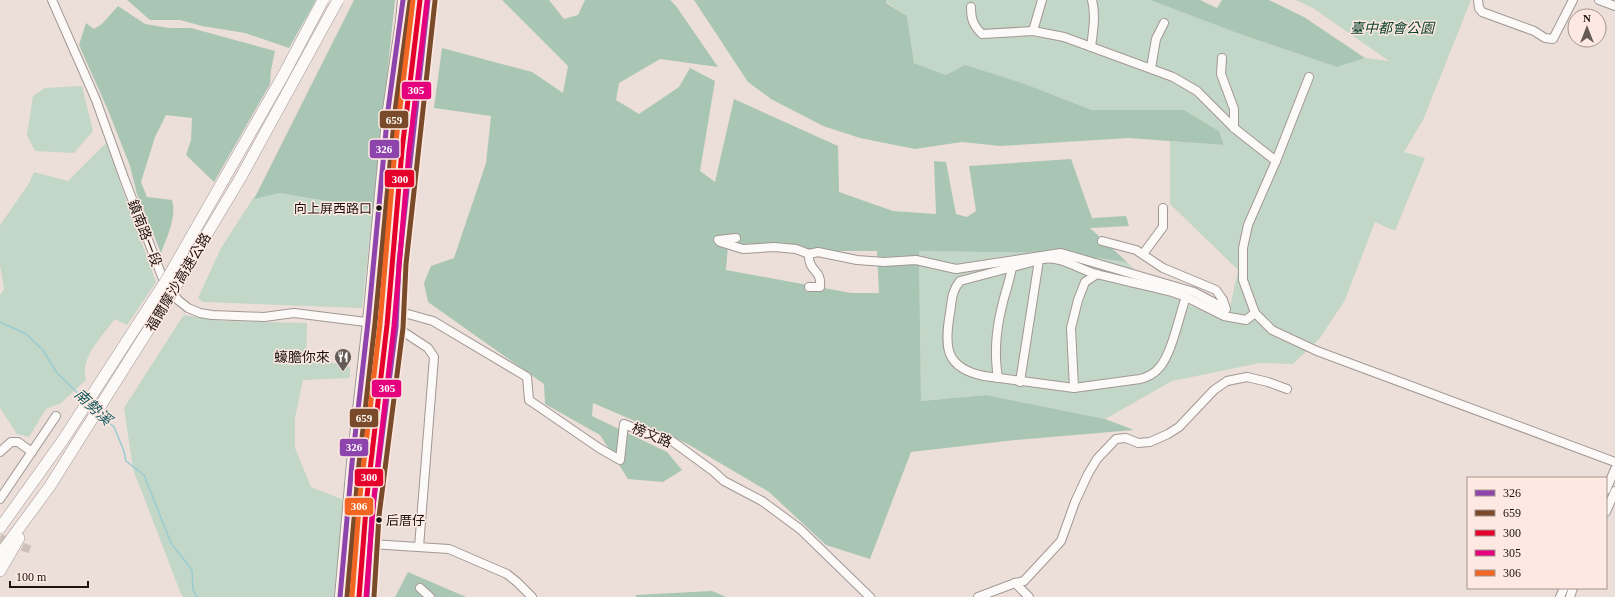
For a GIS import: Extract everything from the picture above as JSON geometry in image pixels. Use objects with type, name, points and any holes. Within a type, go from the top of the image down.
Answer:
[{"type":"highway","name":"福爾摩沙高速公路","points":[[0,528],[63,440],[167,279],[280,81],[323,0]]},
{"type":"highway","name":"福爾摩沙高速公路","points":[[0,554],[50,486],[171,294],[241,177],[338,0]]},
{"type":"highway","points":[[0,523],[36,476]]},
{"type":"highway","points":[[0,571],[50,486]]},
{"type":"main road","points":[[359,597],[382,324],[388,110],[403,0]]},
{"type":"main road","points":[[366,597],[379,453],[384,240],[410,0]]},
{"type":"main road","points":[[349,597],[420,0]]},
{"type":"main road","points":[[340,597],[352,463],[382,324],[397,311],[403,224],[428,0]]},
{"type":"street","name":"鎮南路一段","points":[[52,0],[96,100],[163,279],[178,300],[188,308],[200,313],[212,315],[264,317],[294,313],[382,324]]},
{"type":"street","points":[[1033,31],[1042,0]]},
{"type":"street","points":[[1091,47],[1094,28],[1094,6],[1092,0]]},
{"type":"street","points":[[1478,0],[1479,8],[1482,12],[1534,31],[1545,38],[1553,38],[1573,0]]},
{"type":"street","points":[[1599,0],[1615,6]]},
{"type":"street","points":[[971,7],[971,18],[974,27],[982,34],[1033,31],[1064,36],[1173,77],[1197,91],[1234,128],[1276,161]]},
{"type":"street","points":[[1151,68],[1156,40],[1164,23]]},
{"type":"street","points":[[1222,58],[1221,74],[1234,109],[1234,128]]},
{"type":"street","points":[[1309,78],[1276,161],[1248,225],[1243,248],[1243,280],[1255,313],[1272,330],[1317,351],[1615,462]]},
{"type":"street","points":[[1144,254],[1163,227],[1163,208]]},
{"type":"street","points":[[736,238],[718,240],[720,242],[743,249],[796,249],[809,254],[818,252],[858,260],[884,262],[916,260],[956,269],[1061,253],[1194,292],[1226,308],[1223,300],[1216,290],[1163,268],[1136,250],[1102,241]]},
{"type":"street","points":[[809,254],[808,263],[819,274],[820,280],[820,286],[809,287]]},
{"type":"street","points":[[1186,297],[1167,354],[1158,370],[1150,376],[1140,379],[1074,388],[1020,382],[973,374],[964,369],[949,354],[947,337],[952,296],[955,287],[960,282],[1048,258],[1066,262],[1097,274],[1172,292],[1186,297],[1224,316],[1246,320],[1255,313]]},
{"type":"street","points":[[1020,382],[1039,260]]},
{"type":"street","points":[[998,378],[995,344],[1002,306],[1012,267]]},
{"type":"street","points":[[1074,388],[1071,328],[1078,300],[1085,282],[1097,274]]},
{"type":"street","name":"榜文路","points":[[397,311],[433,321],[527,377],[529,400],[599,448],[620,460],[624,424],[656,437],[672,441],[713,471],[724,481],[762,501],[800,529],[870,597]]},
{"type":"street","points":[[382,324],[428,348],[434,357],[419,547]]},
{"type":"street","points":[[978,597],[1024,581],[1061,541],[1075,502],[1088,474],[1097,459],[1116,439],[1126,438],[1138,443],[1150,442],[1168,434],[1179,427],[1214,390],[1227,381],[1247,377],[1268,382],[1286,390]]},
{"type":"street","points":[[0,499],[56,416]]},
{"type":"street","points":[[0,452],[11,442],[18,442],[32,452]]},
{"type":"street","points":[[1607,488],[1615,469]]},
{"type":"street","points":[[1607,510],[1615,491]]},
{"type":"street","points":[[371,544],[449,549],[500,571],[517,582],[532,597]]},
{"type":"street","points":[[1015,583],[1029,597]]},
{"type":"street","points":[[420,588],[430,597]]},
{"type":"green space","points":[[127,0],[316,0],[289,48],[245,33],[202,26],[180,20],[150,20]]},
{"type":"green space","points":[[354,0],[395,0],[373,209],[279,193],[254,199]]},
{"type":"green space","points":[[502,0],[549,0],[564,19],[578,15],[585,0],[670,0],[676,6],[718,67],[660,59],[619,83],[616,100],[639,114],[679,87],[690,68],[715,81],[700,171],[715,182],[734,99],[838,146],[839,192],[893,211],[936,214],[934,161],[946,162],[956,214],[967,217],[976,211],[969,166],[1071,159],[1092,218],[1126,216],[1129,226],[1090,228],[1127,262],[1059,253],[919,251],[921,401],[986,395],[1105,419],[1134,430],[1015,440],[911,452],[870,559],[826,545],[769,492],[686,443],[593,403],[592,416],[667,452],[682,470],[663,482],[628,479],[600,435],[545,404],[544,384],[428,302],[424,283],[431,266],[454,258],[486,163],[491,116],[434,108],[442,48],[532,72],[563,93],[568,66]],"holes":[[[728,246],[821,251],[877,251],[879,293],[851,293],[726,270]]]},
{"type":"green space","points":[[694,0],[886,0],[886,3],[907,16],[914,63],[946,75],[965,65],[1025,84],[1092,110],[1184,110],[1219,131],[1224,145],[1129,138],[1000,146],[962,142],[915,149],[860,138],[823,126],[771,99],[748,82]]},
{"type":"green space","name":"臺中都會公園","points":[[886,0],[1150,0],[1237,33],[1337,67],[1365,58],[1389,61],[1313,8],[1296,0],[1471,0],[1423,120],[1404,152],[1425,158],[1395,231],[1375,222],[1345,300],[1320,338],[1293,364],[1260,363],[1172,381],[1105,419],[986,395],[921,401],[919,251],[1059,253],[1127,262],[1154,289],[1227,322],[1238,270],[1170,204],[1170,141],[1224,145],[1219,131],[1184,110],[1092,110],[1025,84],[946,75],[914,63],[907,16],[886,2]]},
{"type":"green space","points":[[1150,0],[1200,0],[1217,8],[1222,0],[1269,0],[1304,17],[1365,58],[1337,67],[1237,33]]},
{"type":"green space","points":[[118,6],[145,24],[169,28],[191,28],[275,51],[270,84],[214,182],[186,155],[191,140],[192,118],[166,115],[155,137],[141,182],[147,197],[172,200],[172,220],[161,253],[137,194],[130,166],[108,110],[79,45],[86,23],[94,29],[102,24]]},
{"type":"green space","points":[[82,86],[93,131],[74,153],[35,151],[27,135],[33,96],[45,88]]},
{"type":"green space","points":[[106,143],[156,282],[127,325],[115,319],[93,347],[86,363],[86,380],[61,403],[46,409],[29,437],[17,434],[0,408],[0,295],[4,289],[0,265],[0,225],[28,185],[34,172],[68,181]]},
{"type":"green space","points":[[278,193],[373,209],[362,308],[203,302],[198,298],[221,248],[254,197]]},
{"type":"green space","points":[[184,315],[221,321],[307,323],[306,357],[350,367],[350,378],[303,380],[295,418],[295,448],[311,487],[344,500],[334,597],[183,597],[181,594],[133,469],[124,408]]},
{"type":"green space","points":[[408,572],[466,597],[395,597]]},
{"type":"green space","points":[[712,591],[726,597],[636,597],[636,595]]},
{"type":"waterway","name":"南勢溪","points":[[0,322],[26,334],[43,350],[57,373],[84,399]]},
{"type":"waterway","name":"南勢溪","points":[[100,414],[114,427],[124,451],[126,461],[144,475],[171,543],[192,570],[193,590],[197,597]]},
{"type":"tunnel","points":[[0,538],[31,550]]},
{"type":"transit line","name":"326","points":[[340,597],[352,463],[368,322],[388,110],[403,0]]},
{"type":"transit line","name":"306","points":[[352,596],[360,495],[380,324],[395,149],[413,0]]},
{"type":"transit line","name":"300","points":[[359,597],[367,496],[387,325],[402,150],[420,0]]},
{"type":"transit line","name":"326","points":[[367,597],[372,515],[396,327],[399,263],[428,0]]},
{"type":"transit line","name":"659","points":[[347,597],[395,111],[410,1]]},
{"type":"transit line","name":"305","points":[[366,597],[374,497],[394,326],[409,151],[427,1]]},
{"type":"transit line","name":"659","points":[[374,597],[379,516],[403,328],[406,264],[435,1]]},
{"type":"place","name":"向上屏西路口","points":[[379,208]]},
{"type":"place","name":"蠔膽你來","points":[[343,372]]},
{"type":"place","name":"后厝仔","points":[[379,520]]}]
